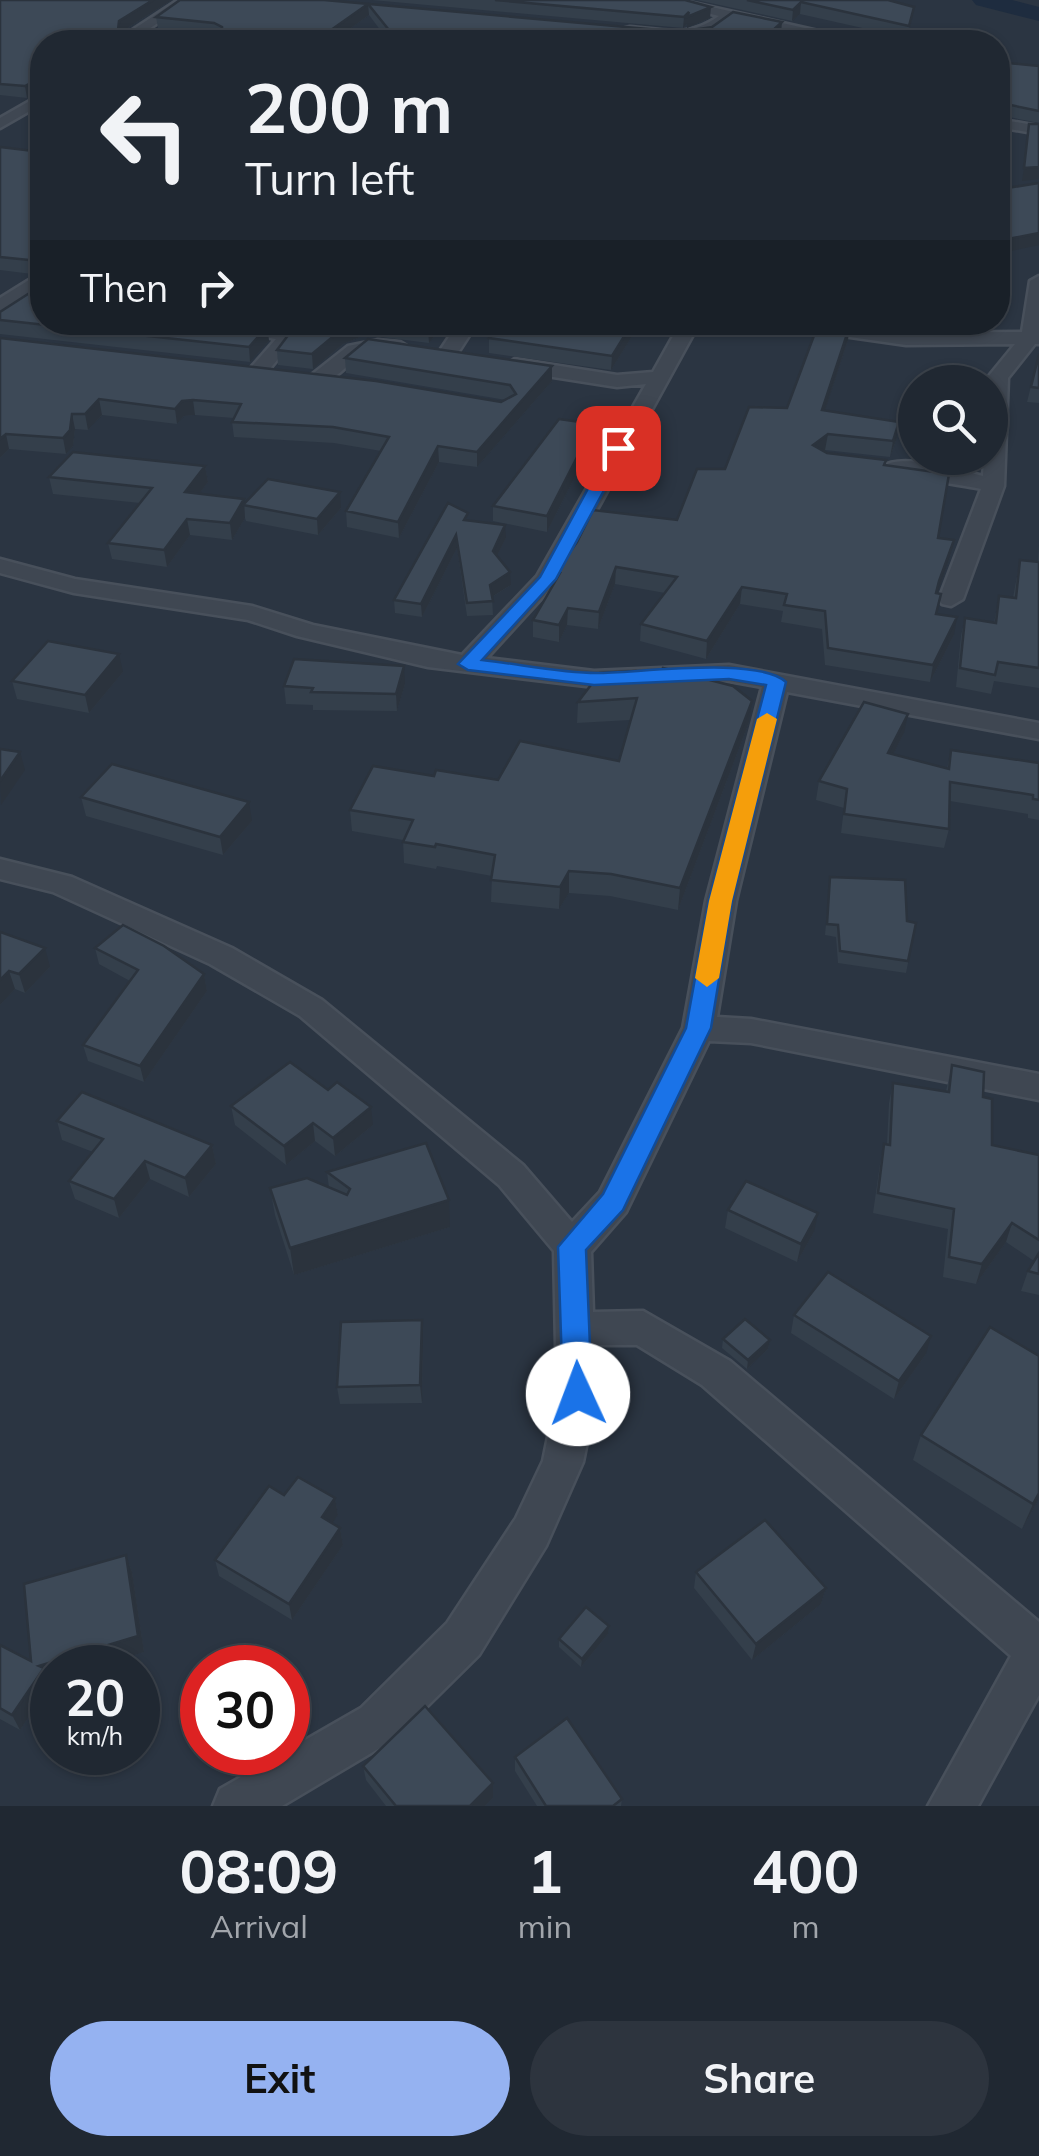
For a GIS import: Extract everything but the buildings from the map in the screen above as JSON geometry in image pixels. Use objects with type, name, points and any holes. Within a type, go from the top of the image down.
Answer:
[{"type":"street","points":[[140,30],[187,0]]},
{"type":"street","points":[[662,0],[801,30]]},
{"type":"street","points":[[708,30],[728,15]]},
{"type":"street","points":[[0,124],[30,105]]},
{"type":"street","points":[[1010,126],[1039,130]]},
{"type":"street","points":[[952,599],[993,486],[998,376],[1035,337],[1039,281]]},
{"type":"street","points":[[0,307],[30,286]]},
{"type":"street","points":[[276,375],[290,335]]},
{"type":"street","points":[[448,355],[461,335]]},
{"type":"street","points":[[468,664],[547,579],[684,335]]},
{"type":"street","points":[[878,335],[906,339],[1035,337]]},
{"type":"street","points":[[276,375],[329,375],[352,348],[366,344],[618,381],[660,377]]},
{"type":"street","points":[[276,375],[346,383]]},
{"type":"street","points":[[618,381],[644,402]]},
{"type":"street","points":[[876,466],[945,473],[993,486]]},
{"type":"street","points":[[0,566],[74,586],[252,613],[306,631],[468,664],[594,679],[729,673],[1039,731]]},
{"type":"street","points":[[572,1247],[613,1202],[698,1028],[721,901],[776,682]]},
{"type":"street","points":[[0,869],[62,884],[222,956],[311,1008],[511,1175],[572,1247],[578,1394],[563,1462],[531,1532],[464,1639],[378,1724],[237,1806]]},
{"type":"street","points":[[698,1028],[751,1031],[1039,1086]]},
{"type":"street","points":[[575,1329],[642,1328],[716,1373],[1039,1651],[952,1806]]},
{"type":"waterway","points":[[984,0],[1039,14]]},
{"type":"slow traffic","points":[[707,978],[721,901],[767,719]]},
{"type":"route","points":[[578,1394],[572,1247],[613,1202],[698,1028],[721,901],[776,682],[729,673],[594,679],[468,664],[547,579],[618,448]]}]
